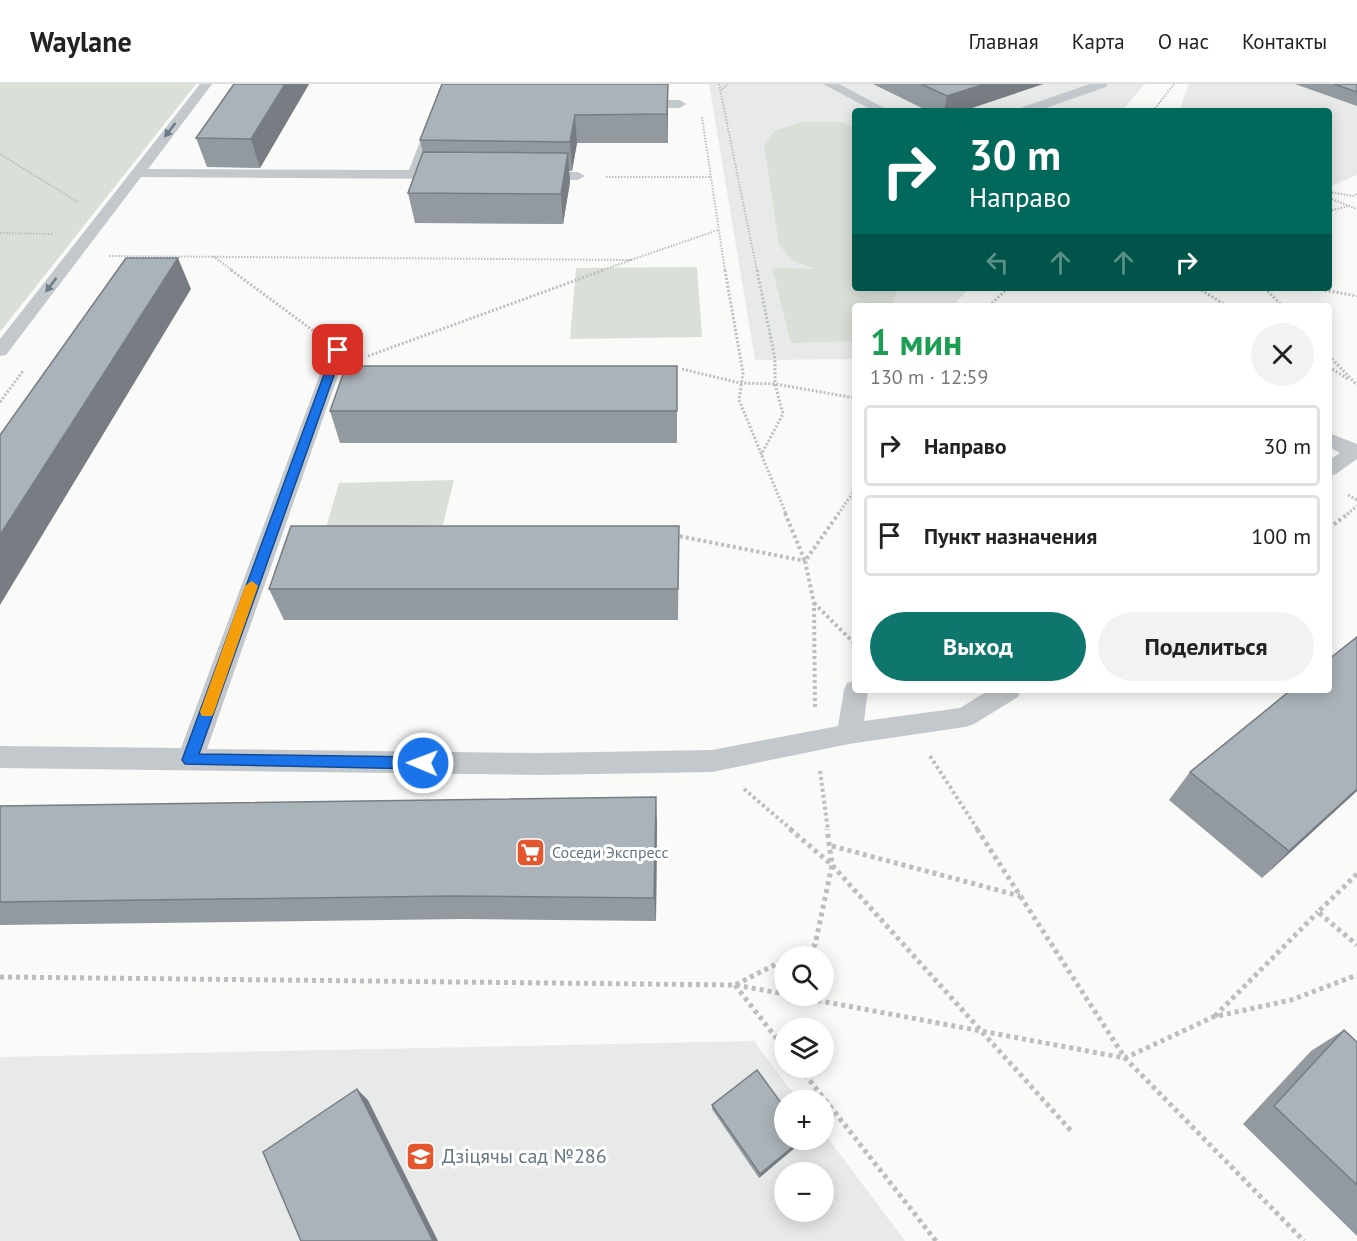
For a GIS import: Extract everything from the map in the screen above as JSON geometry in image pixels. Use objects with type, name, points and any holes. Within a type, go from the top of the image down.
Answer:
[{"type":"lane","points":[[0,351],[206,84]]},
{"type":"lane","points":[[414,175],[446,104],[448,84]]},
{"type":"lane","points":[[830,84],[878,108]]},
{"type":"lane","points":[[1033,108],[1102,84]]},
{"type":"lane","points":[[620,104],[680,104]]},
{"type":"lane","points":[[137,173],[460,175]]},
{"type":"lane","points":[[519,176],[578,176]]},
{"type":"lane","points":[[190,760],[333,364],[353,374]]},
{"type":"lane","points":[[1332,440],[1355,451]]},
{"type":"lane","points":[[1332,467],[1355,451]]},
{"type":"lane","points":[[269,536],[293,536]]},
{"type":"lane","points":[[849,734],[856,693]]},
{"type":"lane","points":[[0,758],[539,764],[712,761],[849,734],[965,717],[1004,693]]},
{"type":"path","points":[[719,84],[775,360],[774,384],[783,414],[761,455]]},
{"type":"path","points":[[720,91],[728,84]]},
{"type":"path","points":[[1155,108],[1174,84]]},
{"type":"path","points":[[668,533],[711,544],[805,561],[739,400],[743,373],[718,230],[702,114]]},
{"type":"path","points":[[0,154],[88,208],[109,212]]},
{"type":"path","points":[[578,176],[710,177]]},
{"type":"path","points":[[1332,192],[1353,196],[1357,194]]},
{"type":"path","points":[[1332,199],[1357,209]]},
{"type":"path","points":[[1332,210],[1349,206]]},
{"type":"path","points":[[213,255],[333,364],[718,230]]},
{"type":"path","points":[[72,257],[213,255],[631,260]]},
{"type":"path","points":[[992,303],[1005,291]]},
{"type":"path","points":[[1203,291],[1222,303]]},
{"type":"path","points":[[1268,291],[1279,303]]},
{"type":"path","points":[[1330,291],[1357,296]]},
{"type":"path","points":[[1332,359],[1356,384]]},
{"type":"path","points":[[681,369],[740,383],[774,384],[852,398]]},
{"type":"path","points":[[1332,369],[1356,384]]},
{"type":"path","points":[[1332,526],[1357,506]]},
{"type":"path","points":[[814,603],[852,641]]},
{"type":"path","points":[[910,725],[1125,1058],[1305,1241]]},
{"type":"path","points":[[712,761],[832,864],[1073,1133]]},
{"type":"path","points":[[832,846],[1021,897]]},
{"type":"path","points":[[1214,1017],[1357,873]]},
{"type":"path","points":[[1318,912],[1357,945]]},
{"type":"path","points":[[735,985],[774,965]]},
{"type":"path","points":[[834,1003],[1125,1058],[1214,1017],[1291,1000],[1357,975]]},
{"type":"path","points":[[0,977],[735,985],[774,992]]},
{"type":"path","points":[[735,985],[774,1035]]},
{"type":"path","points":[[808,1078],[936,1241]]},
{"type":"shaded area","points":[[0,84],[196,84],[0,332]]},
{"type":"shaded area","points":[[709,84],[1145,84],[1125,108],[852,108],[852,291],[966,291],[956,303],[852,303],[852,359],[755,360]]},
{"type":"shaded area","points":[[1189,84],[1357,84],[1357,175],[1332,186],[1332,108],[1180,108]]},
{"type":"shaded area","points":[[801,122],[840,122],[852,126],[852,291],[896,291],[893,303],[852,303],[852,341],[791,343],[772,268],[815,269],[793,261],[779,245],[764,144],[775,131]]},
{"type":"shaded area","points":[[697,267],[702,337],[570,339],[576,268]]},
{"type":"shaded area","points":[[454,480],[443,525],[326,528],[339,483]]},
{"type":"shaded area","name":"Дзіцячы сад №286","points":[[754,1041],[774,1068],[774,1078],[782,1078],[791,1090],[774,1090],[774,1150],[834,1150],[834,1146],[905,1241],[0,1241],[0,1057]]},
{"type":"building","points":[[234,84],[285,84],[251,139],[196,138]]},
{"type":"building","points":[[442,84],[668,84],[667,114],[575,115],[570,142],[420,140]]},
{"type":"building","points":[[921,84],[985,84],[947,96]]},
{"type":"building","points":[[1334,84],[1357,84],[1357,92]]},
{"type":"building","points":[[423,152],[568,153],[561,194],[408,193]]},
{"type":"building","points":[[126,258],[178,258],[0,535],[0,435]]},
{"type":"building","points":[[346,366],[677,366],[677,411],[330,411]]},
{"type":"building","points":[[291,526],[679,526],[678,589],[269,589]]},
{"type":"building","points":[[1357,637],[1357,789],[1289,851],[1190,772],[1287,693],[1332,693],[1332,657]]},
{"type":"building","points":[[656,797],[654,898],[452,896],[0,902],[0,806]]},
{"type":"building","points":[[1344,1030],[1357,1042],[1357,1185],[1274,1106]]},
{"type":"building","points":[[757,1070],[774,1093],[774,1150],[789,1150],[760,1174],[712,1105]]},
{"type":"building","points":[[357,1089],[433,1241],[301,1241],[263,1152]]},
{"type":"slow traffic","points":[[207,712],[252,586]]},
{"type":"place","name":"Соседи Экспресс","points":[[531,852]]},
{"type":"place","name":"Дзіцячы сад №286","points":[[421,1156]]},
{"type":"route","points":[[338,350],[190,760],[423,763]]}]
